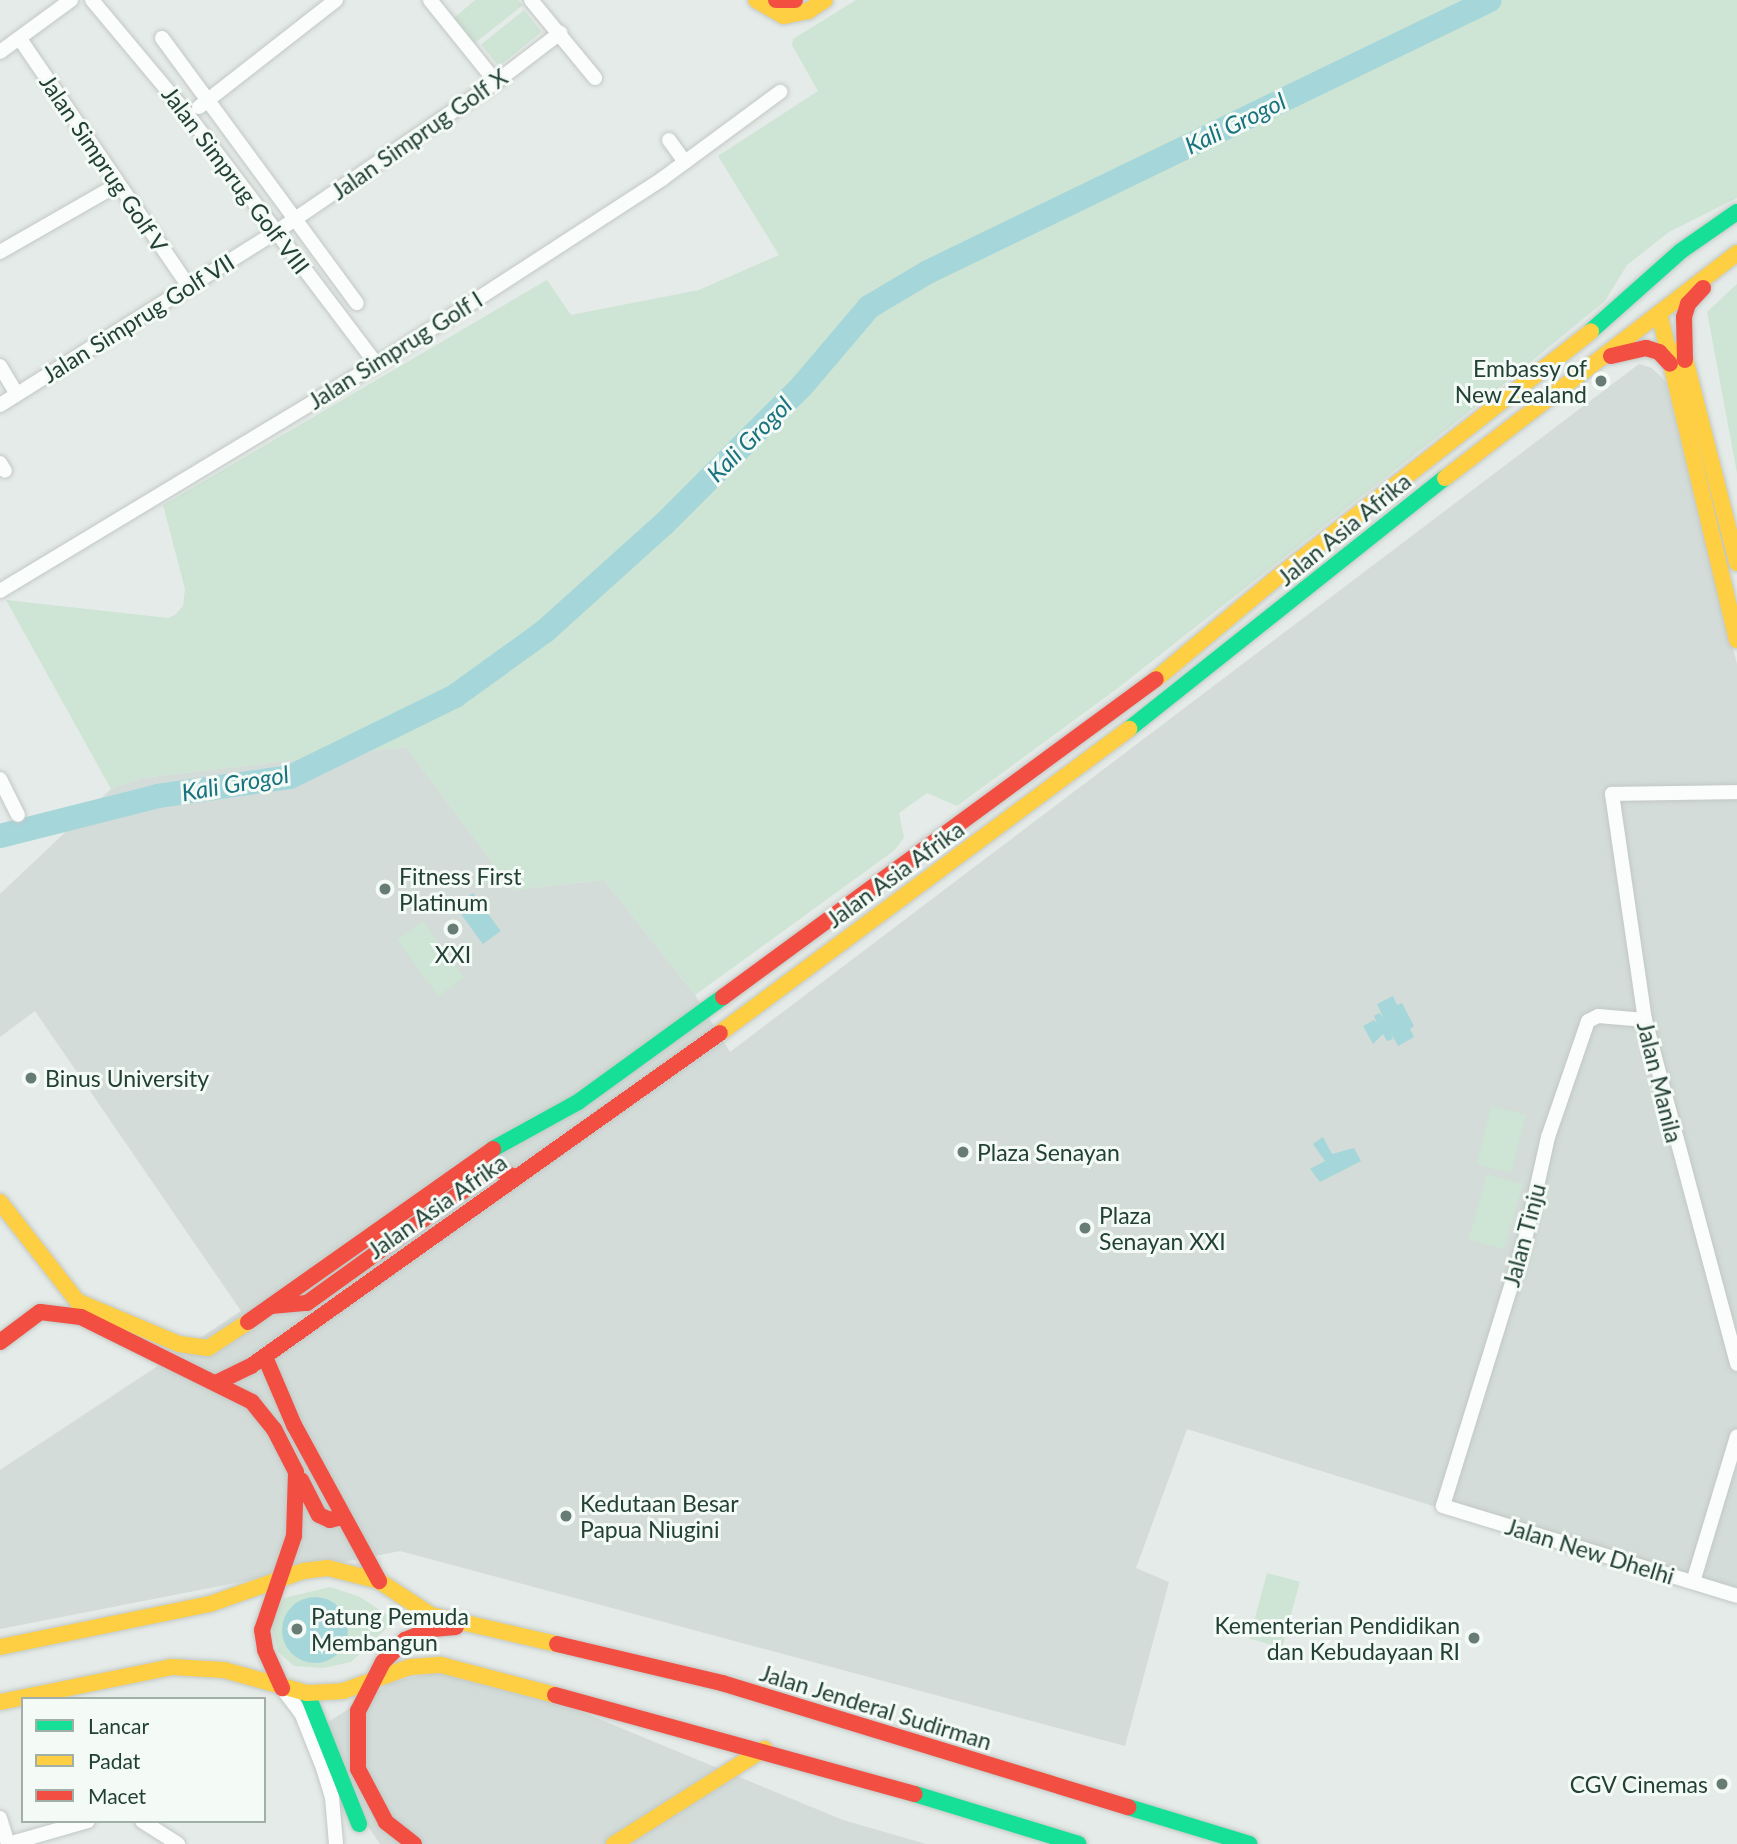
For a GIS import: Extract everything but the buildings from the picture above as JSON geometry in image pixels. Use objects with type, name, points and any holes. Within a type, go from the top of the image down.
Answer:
[{"type":"main road","points":[[757,0],[784,16],[808,11],[825,0]]},
{"type":"main road","points":[[776,0],[795,0]]},
{"type":"main road","name":"Jalan Asia Afrika","points":[[0,1202],[44,1264],[77,1301],[179,1344],[208,1348],[250,1322],[495,1148],[578,1102],[951,833],[1173,666],[1274,580],[1587,335],[1681,251],[1737,212]]},
{"type":"main road","points":[[1737,221],[1669,275],[1662,306],[1737,563]]},
{"type":"main road","name":"Jalan Asia Afrika","points":[[218,1382],[265,1357],[516,1178],[595,1126],[965,851],[1167,700],[1508,427],[1595,363],[1662,306],[1737,253]]},
{"type":"main road","points":[[1737,264],[1688,304],[1678,362],[1737,640]]},
{"type":"main road","points":[[1587,335],[1641,303],[1662,306]]},
{"type":"main road","points":[[1595,363],[1638,347],[1659,352],[1678,362]]},
{"type":"main road","points":[[1494,407],[1509,412],[1508,427]]},
{"type":"main road","points":[[951,833],[965,851]]},
{"type":"main road","points":[[271,1306],[307,1303],[495,1168],[501,1167],[516,1178]]},
{"type":"main road","points":[[0,1342],[40,1312],[47,1292],[44,1264]]},
{"type":"main road","points":[[40,1312],[82,1317],[218,1382],[252,1402],[274,1429],[319,1515],[330,1520],[341,1517]]},
{"type":"main road","points":[[265,1357],[274,1387],[341,1517],[379,1581]]},
{"type":"main road","points":[[252,1402],[260,1390],[274,1387]]},
{"type":"main road","points":[[282,1688],[265,1650],[261,1630],[298,1521],[296,1472]]},
{"type":"main road","points":[[0,1647],[210,1604],[279,1578],[328,1568],[379,1581]]},
{"type":"main road","name":"Jalan Jenderal Sudirman","points":[[379,1581],[431,1615],[729,1685],[1250,1844]]},
{"type":"main road","points":[[360,1841],[358,1711],[371,1680],[388,1656],[421,1633],[485,1626]]},
{"type":"main road","points":[[25,1697],[172,1667],[224,1670],[307,1693],[344,1691],[420,1664],[458,1668],[764,1749],[1079,1844]]},
{"type":"main road","points":[[307,1693],[359,1824]]},
{"type":"main road","points":[[0,1702],[21,1698]]},
{"type":"main road","points":[[614,1844],[764,1749]]},
{"type":"main road","points":[[358,1769],[387,1822],[414,1844]]},
{"type":"street","points":[[0,52],[71,0]]},
{"type":"street","name":"Jalan Simprug Golf VIII","points":[[92,0],[188,115],[376,364]]},
{"type":"street","points":[[188,115],[336,0]]},
{"type":"street","points":[[430,0],[496,82]]},
{"type":"street","points":[[531,0],[595,79]]},
{"type":"street","name":"Jalan Simprug Golf X","points":[[276,232],[496,82],[560,33]]},
{"type":"street","points":[[162,38],[206,102],[357,303]]},
{"type":"street","name":"Jalan Simprug Golf V","points":[[20,39],[189,287]]},
{"type":"street","name":"Jalan Simprug Golf I","points":[[0,592],[376,364],[685,162],[780,92]]},
{"type":"street","points":[[669,140],[685,162]]},
{"type":"street","points":[[0,252],[117,185]]},
{"type":"street","name":"Jalan Simprug Golf VII","points":[[0,405],[276,232]]},
{"type":"street","points":[[0,366],[16,393]]},
{"type":"street","points":[[0,779],[18,815]]},
{"type":"street","name":"Jalan Manila","points":[[1737,792],[1612,794],[1645,1020],[1663,1101],[1737,1364]]},
{"type":"street","name":"Jalan Tinju","points":[[1443,1506],[1524,1244],[1548,1137],[1588,1021],[1598,1016],[1645,1020]]},
{"type":"street","points":[[1693,1582],[1737,1436]]},
{"type":"street","name":"Jalan New Dhelhi","points":[[1443,1506],[1737,1596]]},
{"type":"street","points":[[282,1688],[302,1715],[323,1768],[332,1797],[336,1844]]},
{"type":"street","points":[[0,1818],[8,1844],[81,1823]]},
{"type":"street","points":[[145,1823],[178,1844]]},
{"type":"shaded area","points":[[1639,364],[1652,368],[1666,382],[1737,664],[1737,1601],[1187,1429],[1136,1568],[1169,1582],[1125,1746],[400,1551],[0,1629],[0,1470],[241,1311],[35,1011],[0,1037],[0,894],[111,789],[142,778],[406,747],[513,890],[604,880],[695,995],[730,1052]]},
{"type":"shaded area","points":[[469,1665],[843,1820],[926,1844],[380,1844],[307,1735],[392,1682]]},
{"type":"green space","points":[[475,0],[518,0],[523,5],[475,43],[454,18]]},
{"type":"green space","points":[[856,0],[1737,0],[1737,198],[1669,232],[1627,265],[1605,301],[1489,396],[1118,688],[957,806],[927,793],[899,813],[904,837],[895,850],[695,995],[604,880],[513,890],[406,747],[142,778],[111,789],[6,600],[168,618],[175,615],[183,606],[185,589],[163,505],[547,280],[571,315],[699,290],[779,255],[718,156],[818,91],[792,45],[793,39]]},
{"type":"green space","points":[[524,10],[542,32],[499,66],[481,45]]},
{"type":"green space","points":[[1737,284],[1737,473],[1707,312]]},
{"type":"green space","points":[[423,921],[464,978],[438,996],[397,940]]},
{"type":"green space","points":[[1491,1106],[1526,1115],[1511,1173],[1476,1164]]},
{"type":"green space","points":[[1487,1174],[1523,1184],[1504,1250],[1468,1239]]},
{"type":"green space","points":[[1267,1573],[1300,1582],[1282,1647],[1249,1639]]},
{"type":"green space","points":[[330,1587],[360,1597],[395,1620],[351,1662],[323,1668],[294,1666],[278,1652],[271,1624],[284,1598]]},
{"type":"water","points":[[473,893],[501,931],[483,944],[455,906]]},
{"type":"water","points":[[1393,996],[1397,1005],[1402,1003],[1414,1026],[1410,1029],[1414,1037],[1398,1046],[1391,1033],[1393,1039],[1387,1041],[1383,1034],[1373,1044],[1363,1026],[1374,1020],[1377,1023],[1374,1016],[1379,1013],[1383,1017],[1377,1004]]},
{"type":"water","points":[[1323,1137],[1332,1154],[1354,1148],[1361,1161],[1320,1182],[1310,1169],[1325,1161],[1313,1144]]},
{"type":"water","points":[[308,1597],[322,1597],[334,1602],[343,1611],[348,1630],[346,1643],[339,1654],[322,1663],[308,1663],[296,1658],[287,1649],[282,1637],[282,1623],[287,1611],[296,1602]]},
{"type":"waterway","name":"Kali Grogol","points":[[0,836],[158,796],[290,777],[455,696],[545,631],[664,524],[802,386],[869,307],[928,272],[1490,0]]},
{"type":"traffic: fast","points":[[1591,331],[1681,251],[1737,212]]},
{"type":"traffic: fast","points":[[1129,729],[1445,478]]},
{"type":"traffic: fast","points":[[493,1149],[578,1102],[723,997]]},
{"type":"traffic: fast","points":[[307,1693],[359,1824]]},
{"type":"traffic: fast","points":[[915,1794],[1079,1844]]},
{"type":"traffic: fast","points":[[1128,1807],[1250,1844]]},
{"type":"traffic: slow","points":[[756,0],[784,16],[808,11],[825,0]]},
{"type":"traffic: slow","points":[[1445,478],[1737,253]]},
{"type":"traffic: slow","points":[[1659,313],[1737,640]]},
{"type":"traffic: slow","points":[[1156,679],[1274,580],[1591,331]]},
{"type":"traffic: slow","points":[[1682,347],[1737,563]]},
{"type":"traffic: slow","points":[[720,1033],[1129,729]]},
{"type":"traffic: slow","points":[[0,1202],[77,1301],[179,1344],[208,1348],[248,1322]]},
{"type":"traffic: slow","points":[[0,1647],[210,1604],[303,1571],[328,1568],[379,1581],[431,1615],[557,1644]]},
{"type":"traffic: slow","points":[[25,1697],[172,1667],[224,1670],[307,1693],[343,1691],[410,1667],[441,1665],[555,1695]]},
{"type":"traffic: slow","points":[[0,1702],[21,1698]]},
{"type":"traffic: slow","points":[[614,1844],[764,1749]]},
{"type":"traffic: jam","points":[[776,0],[795,0]]},
{"type":"traffic: jam","points":[[1685,360],[1684,317],[1688,304],[1703,288]]},
{"type":"traffic: jam","points":[[1611,356],[1646,348],[1659,352],[1670,364]]},
{"type":"traffic: jam","points":[[723,997],[1156,679]]},
{"type":"traffic: jam","points":[[218,1382],[251,1366],[720,1033]]},
{"type":"traffic: jam","points":[[248,1322],[493,1149]]},
{"type":"traffic: jam","points":[[271,1306],[307,1303],[495,1168],[516,1178]]},
{"type":"traffic: jam","points":[[0,1342],[40,1312],[81,1317],[252,1402],[274,1429],[296,1472],[294,1536],[262,1630],[265,1650],[282,1688]]},
{"type":"traffic: jam","points":[[265,1357],[294,1425],[379,1581]]},
{"type":"traffic: jam","points":[[301,1480],[319,1515],[330,1520],[341,1517]]},
{"type":"traffic: jam","points":[[414,1844],[386,1822],[358,1769],[358,1711],[383,1662],[405,1640],[432,1629],[456,1627]]},
{"type":"traffic: jam","points":[[557,1644],[722,1683],[1128,1807]]},
{"type":"traffic: jam","points":[[555,1695],[915,1794]]},
{"type":"place","name":"Embassy of New Zealand","points":[[1601,381]]},
{"type":"place","name":"Fitness First Platinum","points":[[385,889]]},
{"type":"place","name":"XXI","points":[[453,929]]},
{"type":"place","name":"Binus University","points":[[31,1078]]},
{"type":"place","name":"Plaza Senayan","points":[[963,1152]]},
{"type":"place","name":"Plaza Senayan XXI","points":[[1085,1228]]},
{"type":"place","name":"Kedutaan Besar Papua Niugini","points":[[566,1516]]},
{"type":"place","name":"Patung Pemuda Membangun","points":[[297,1629]]},
{"type":"place","name":"Kementerian Pendidikan dan Kebudayaan RI","points":[[1474,1638]]},
{"type":"place","name":"CGV Cinemas","points":[[1722,1784]]}]
